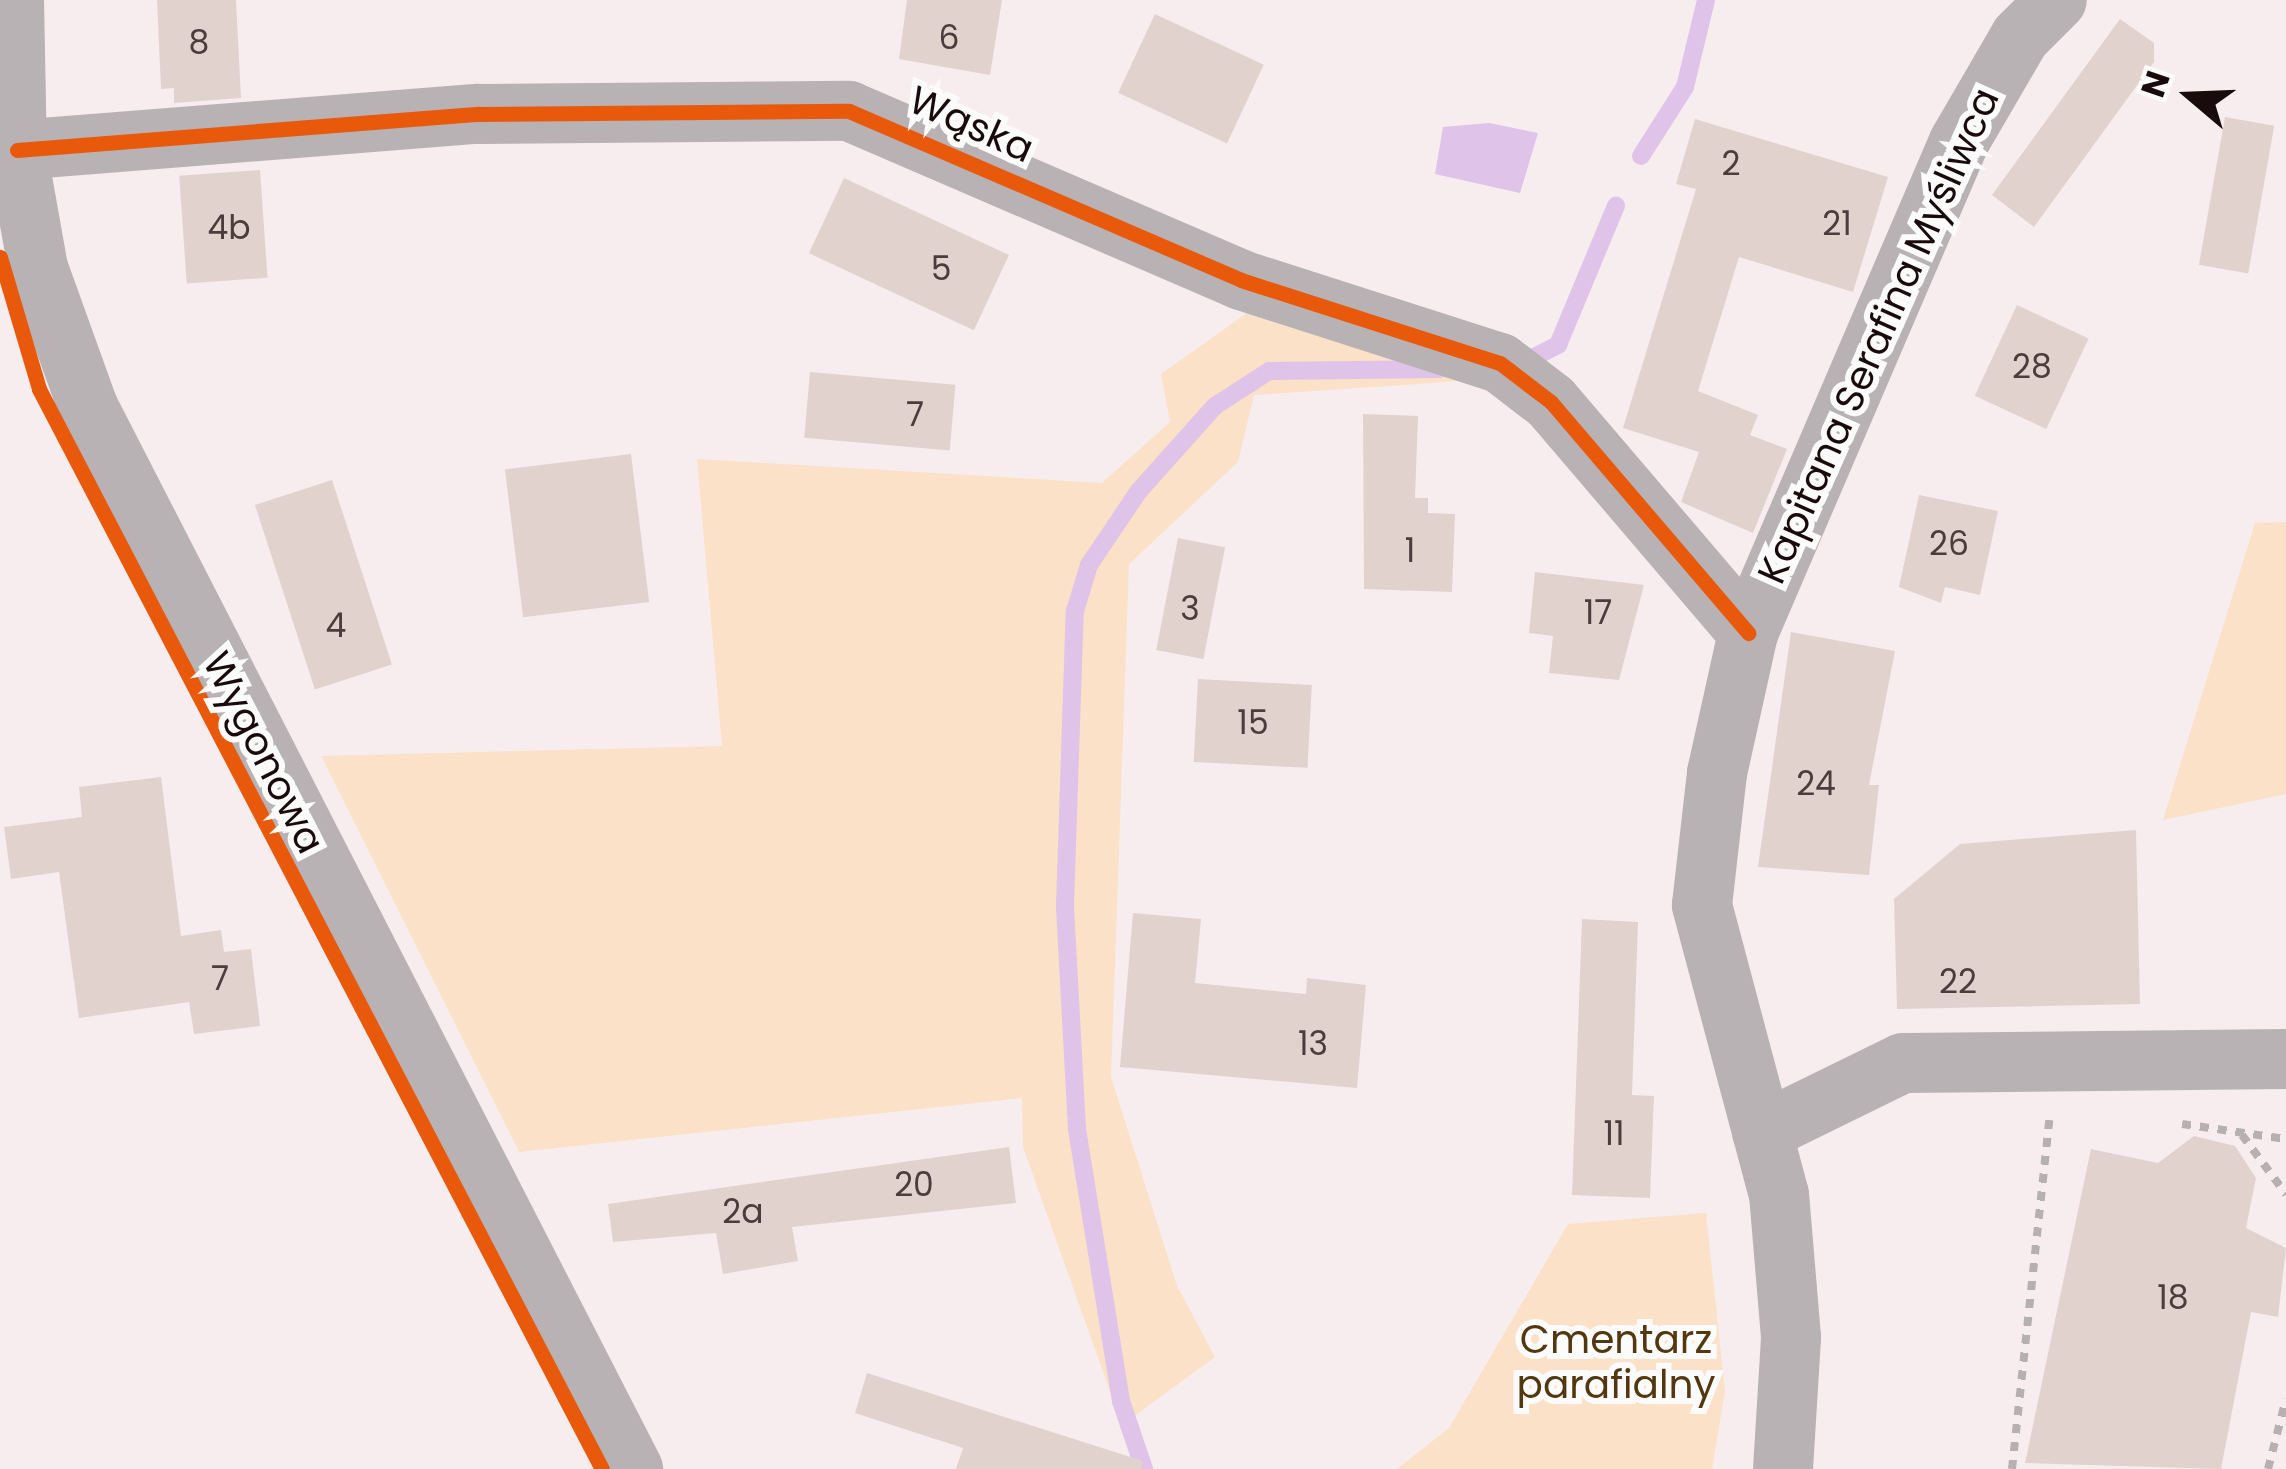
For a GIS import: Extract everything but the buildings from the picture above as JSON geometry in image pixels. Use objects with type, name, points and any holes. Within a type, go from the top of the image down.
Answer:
[{"type":"street","name":"Wygonowa","points":[[14,0],[17,150],[38,268],[88,407],[633,1469]]},
{"type":"street","name":"Kapitana Serafina Myśliwca","points":[[1783,1469],[1789,1271],[1762,1132],[1702,904],[1748,633],[1959,142],[2020,37],[2056,0]]},
{"type":"street","name":"Wąska","points":[[17,150],[479,114],[849,112],[1241,280],[1467,347],[1532,382],[1748,633]]},
{"type":"street","points":[[1762,1132],[1903,1063],[2286,1059]]},
{"type":"path","points":[[2012,1469],[2048,1195],[2049,1102]]},
{"type":"path","points":[[2156,1120],[2286,1138]]},
{"type":"path","points":[[2241,1134],[2286,1194]]},
{"type":"path","points":[[2268,1469],[2286,1399]]},
{"type":"green space","points":[[1257,306],[1474,380],[1254,395],[1238,462],[1129,564],[1111,1077],[1177,1286],[1215,1357],[1122,1425],[1023,1147],[1022,1098],[519,1152],[321,756],[722,746],[697,459],[1102,483],[1170,422],[1161,374]]},
{"type":"green space","points":[[2286,522],[2286,794],[2163,820],[2255,523]]},
{"type":"green space","name":"Cmentarz parafialny","points":[[1706,1213],[1725,1391],[1712,1469],[1397,1469],[1449,1428],[1568,1224]]},
{"type":"shaded area","points":[[1489,123],[1538,133],[1520,193],[1435,174],[1443,127]]},
{"type":"waterway","points":[[1641,156],[1685,87],[1706,0]]},
{"type":"waterway","points":[[1521,364],[1558,345],[1616,206]]},
{"type":"waterway","points":[[1144,1469],[1121,1401],[1077,1129],[1065,905],[1075,611],[1089,565],[1138,492],[1215,406],[1269,371],[1440,369]]},
{"type":"cycle path","points":[[17,150],[479,114],[849,111],[1241,280],[1500,363],[1551,402],[1748,633]]},
{"type":"cycle path","points":[[0,257],[39,389],[602,1469]]}]
